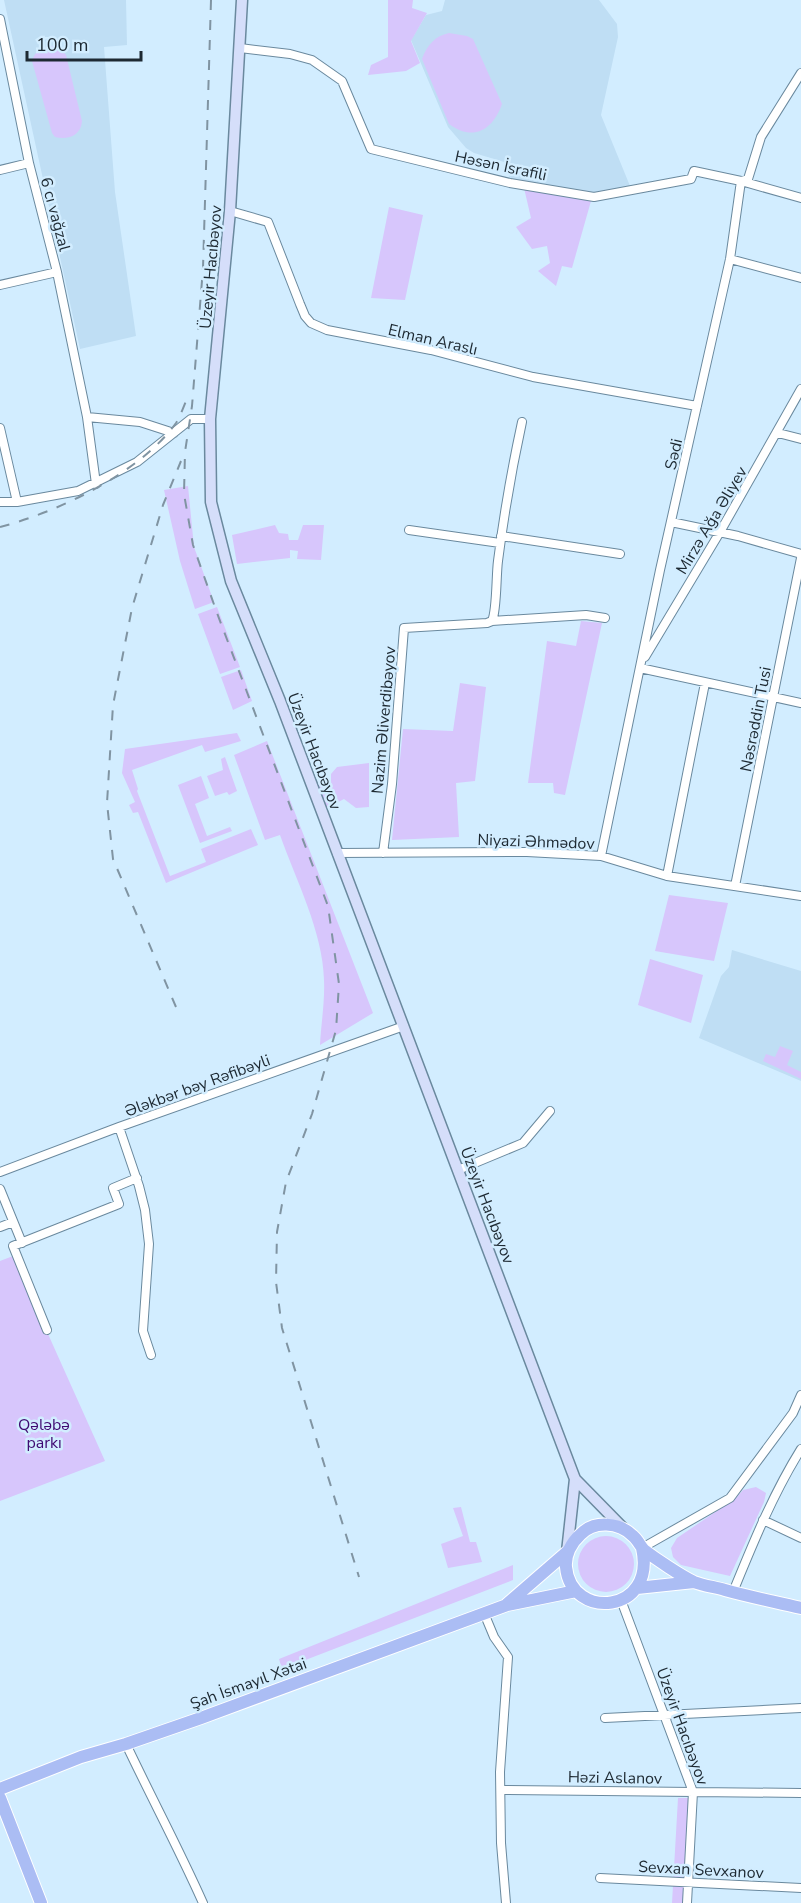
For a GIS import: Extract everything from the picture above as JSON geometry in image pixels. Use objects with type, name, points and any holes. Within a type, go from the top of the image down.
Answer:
[{"type":"main road","name":"Üzeyir Hacıbəyov","points":[[242,0],[230,211],[210,419],[211,502],[231,581],[273,682],[575,1479]]},
{"type":"main road","points":[[575,1479],[635,1537],[642,1548],[644,1575],[637,1588],[627,1597],[614,1603],[601,1603],[587,1599],[576,1591],[569,1580],[566,1566],[575,1479]]},
{"type":"main road","points":[[507,1605],[567,1552],[584,1530],[597,1525],[610,1524],[624,1528]]},
{"type":"main road","points":[[642,1548],[694,1582],[801,1608]]},
{"type":"main road","points":[[637,1588],[694,1582]]},
{"type":"main road","points":[[507,1605],[576,1591]]},
{"type":"main road","name":"Şah İsmayıl Xətai","points":[[0,1789],[81,1757],[126,1744],[507,1605]]},
{"type":"main road","points":[[0,1798],[41,1903]]},
{"type":"street","name":"6 cı vağzal","points":[[0,19],[29,163],[57,272],[87,417],[96,484]]},
{"type":"street","name":"Həsən İsrafili","points":[[240,48],[290,54],[312,60],[342,81],[371,149],[510,183],[594,197],[691,179],[694,171],[741,181],[801,198]]},
{"type":"street","name":"Sədi","points":[[601,856],[671,522],[730,260],[741,181],[748,179],[761,138],[801,73]]},
{"type":"street","points":[[0,170],[29,163]]},
{"type":"street","name":"Elman Araslı","points":[[230,211],[268,222],[305,316],[311,323],[327,330],[431,350],[532,377],[697,406]]},
{"type":"street","points":[[730,260],[801,278]]},
{"type":"street","points":[[0,285],[57,272]]},
{"type":"street","name":"Mirzə Ağa Əliyev","points":[[640,666],[778,433],[801,389]]},
{"type":"street","points":[[87,417],[140,422],[174,433]]},
{"type":"street","points":[[0,502],[17,502],[78,491],[96,484],[137,462],[191,419],[210,419]]},
{"type":"street","points":[[522,422],[508,482],[492,621],[586,615],[605,618]]},
{"type":"street","points":[[0,428],[17,502]]},
{"type":"street","points":[[778,433],[801,439]]},
{"type":"street","points":[[671,522],[720,532],[801,556]]},
{"type":"street","points":[[409,530],[620,554]]},
{"type":"street","name":"Nəsrəddin Tusi","points":[[735,886],[801,556]]},
{"type":"street","name":"Nazim Əliverdibəyov","points":[[383,853],[392,784],[404,628],[492,621]]},
{"type":"street","points":[[640,666],[801,703]]},
{"type":"street","points":[[667,876],[705,682]]},
{"type":"street","name":"Niyazi Əhmədov","points":[[338,853],[527,852],[601,856],[667,876],[801,896]]},
{"type":"street","name":"Ələkbər bəy Rəfibəyli","points":[[0,1172],[119,1127],[404,1026]]},
{"type":"street","points":[[458,1170],[523,1143],[550,1111]]},
{"type":"street","points":[[119,1127],[137,1178],[145,1210],[149,1244],[143,1331],[151,1355]]},
{"type":"street","points":[[47,1330],[14,1246],[119,1204],[113,1188],[137,1178]]},
{"type":"street","points":[[0,1189],[22,1243]]},
{"type":"street","points":[[0,1227],[14,1222]]},
{"type":"street","points":[[642,1548],[730,1498],[797,1412],[801,1395]]},
{"type":"street","points":[[733,1592],[763,1520],[784,1476],[801,1449]]},
{"type":"street","points":[[763,1520],[801,1538]]},
{"type":"street","name":"Üzeyir Hacıbəyov","points":[[621,1600],[693,1792],[687,1903]]},
{"type":"street","points":[[484,1613],[494,1637],[508,1657],[500,1772],[501,1843],[506,1903]]},
{"type":"street","points":[[605,1718],[801,1708]]},
{"type":"street","points":[[126,1744],[156,1807],[177,1844],[203,1903]]},
{"type":"street","name":"Həzi Aslanov","points":[[502,1790],[801,1792]]},
{"type":"street","name":"Sevxan Sevxanov","points":[[600,1878],[801,1888]]},
{"type":"shaded area","points":[[4,0],[126,0],[127,45],[104,47],[115,192],[136,336],[80,349]]},
{"type":"shaded area","points":[[445,0],[599,0],[617,24],[618,37],[601,115],[630,186],[594,194],[509,178],[511,164],[474,153],[466,148],[448,127],[411,40],[426,15],[442,11]]},
{"type":"shaded area","points":[[732,950],[801,971],[801,1081],[699,1038],[721,976],[729,967]]},
{"type":"green space","points":[[388,0],[413,0],[412,8],[427,13],[411,41],[420,63],[406,71],[368,75],[371,65],[388,57]]},
{"type":"green space","points":[[449,33],[473,39],[502,104],[493,121],[481,130],[466,132],[449,124],[422,59],[432,42]]},
{"type":"green space","points":[[52,46],[61,49],[66,55],[82,121],[79,130],[73,136],[65,138],[55,137],[52,133],[32,61],[39,50]]},
{"type":"green space","points":[[524,188],[591,201],[572,268],[562,266],[556,286],[538,271],[550,263],[547,246],[532,249],[516,227],[531,218]]},
{"type":"green space","points":[[389,207],[423,215],[405,300],[371,298]]},
{"type":"green space","points":[[188,486],[194,547],[214,602],[195,609],[180,561],[164,490]]},
{"type":"green space","points":[[275,525],[279,533],[288,534],[289,540],[298,540],[303,525],[324,525],[321,560],[297,559],[298,551],[290,550],[290,558],[237,564],[232,535]]},
{"type":"green space","points":[[217,607],[240,667],[220,674],[198,614]]},
{"type":"green space","points":[[581,621],[602,623],[565,795],[554,793],[553,783],[528,783],[547,641],[576,646]]},
{"type":"green space","points":[[241,670],[252,701],[233,710],[221,677]]},
{"type":"green space","points":[[460,683],[486,687],[475,781],[456,783],[459,837],[392,840],[403,729],[453,731]]},
{"type":"green space","points":[[237,733],[241,741],[205,752],[202,745],[132,770],[137,791],[170,876],[206,862],[201,849],[251,829],[258,845],[166,883],[138,812],[133,813],[129,805],[135,802],[122,773],[125,749]]},
{"type":"green space","points":[[267,741],[373,1013],[320,1045],[324,980],[314,925],[280,835],[265,840],[234,755]]},
{"type":"green space","points":[[225,757],[237,791],[229,795],[227,792],[215,796],[207,776],[223,770],[221,759]]},
{"type":"green space","points":[[369,763],[369,807],[356,808],[344,799],[327,808],[317,785],[322,781],[331,787],[331,774],[337,767]]},
{"type":"green space","points":[[201,776],[209,798],[195,804],[207,836],[230,827],[232,831],[200,843],[178,785]]},
{"type":"green space","points":[[669,895],[728,903],[714,961],[655,951]]},
{"type":"green space","points":[[650,959],[703,975],[691,1023],[638,1005]]},
{"type":"green space","points":[[780,1046],[793,1051],[787,1065],[801,1072],[801,1079],[763,1061],[766,1054],[775,1057]]},
{"type":"green space","name":"Qələbə parkı","points":[[13,1256],[105,1461],[0,1501],[0,1261]]},
{"type":"green space","points":[[756,1487],[766,1493],[764,1502],[730,1576],[681,1565],[673,1557],[671,1548],[677,1538],[736,1498],[743,1490]]},
{"type":"green space","points":[[461,1507],[470,1542],[476,1542],[482,1562],[448,1568],[441,1544],[463,1536],[453,1508]]},
{"type":"green space","points":[[601,1536],[611,1536],[626,1544],[632,1553],[634,1564],[632,1575],[626,1584],[611,1592],[601,1592],[590,1587],[583,1580],[578,1569],[578,1559],[583,1548],[590,1541]]},
{"type":"green space","points":[[513,1565],[513,1580],[282,1669],[279,1659]]},
{"type":"green space","points":[[678,1798],[689,1798],[684,1903],[672,1903]]},
{"type":"railway","points":[[211,0],[203,268],[192,406],[185,452],[184,494],[193,545],[328,906],[339,984],[336,1030],[312,1114],[286,1182],[277,1232],[276,1282],[282,1328],[359,1577]]},
{"type":"railway","points":[[0,527],[72,501],[120,474],[160,441],[176,423],[189,394]]},
{"type":"railway","points":[[176,1007],[113,859],[107,803],[113,705],[132,608],[163,505],[181,461]]}]
